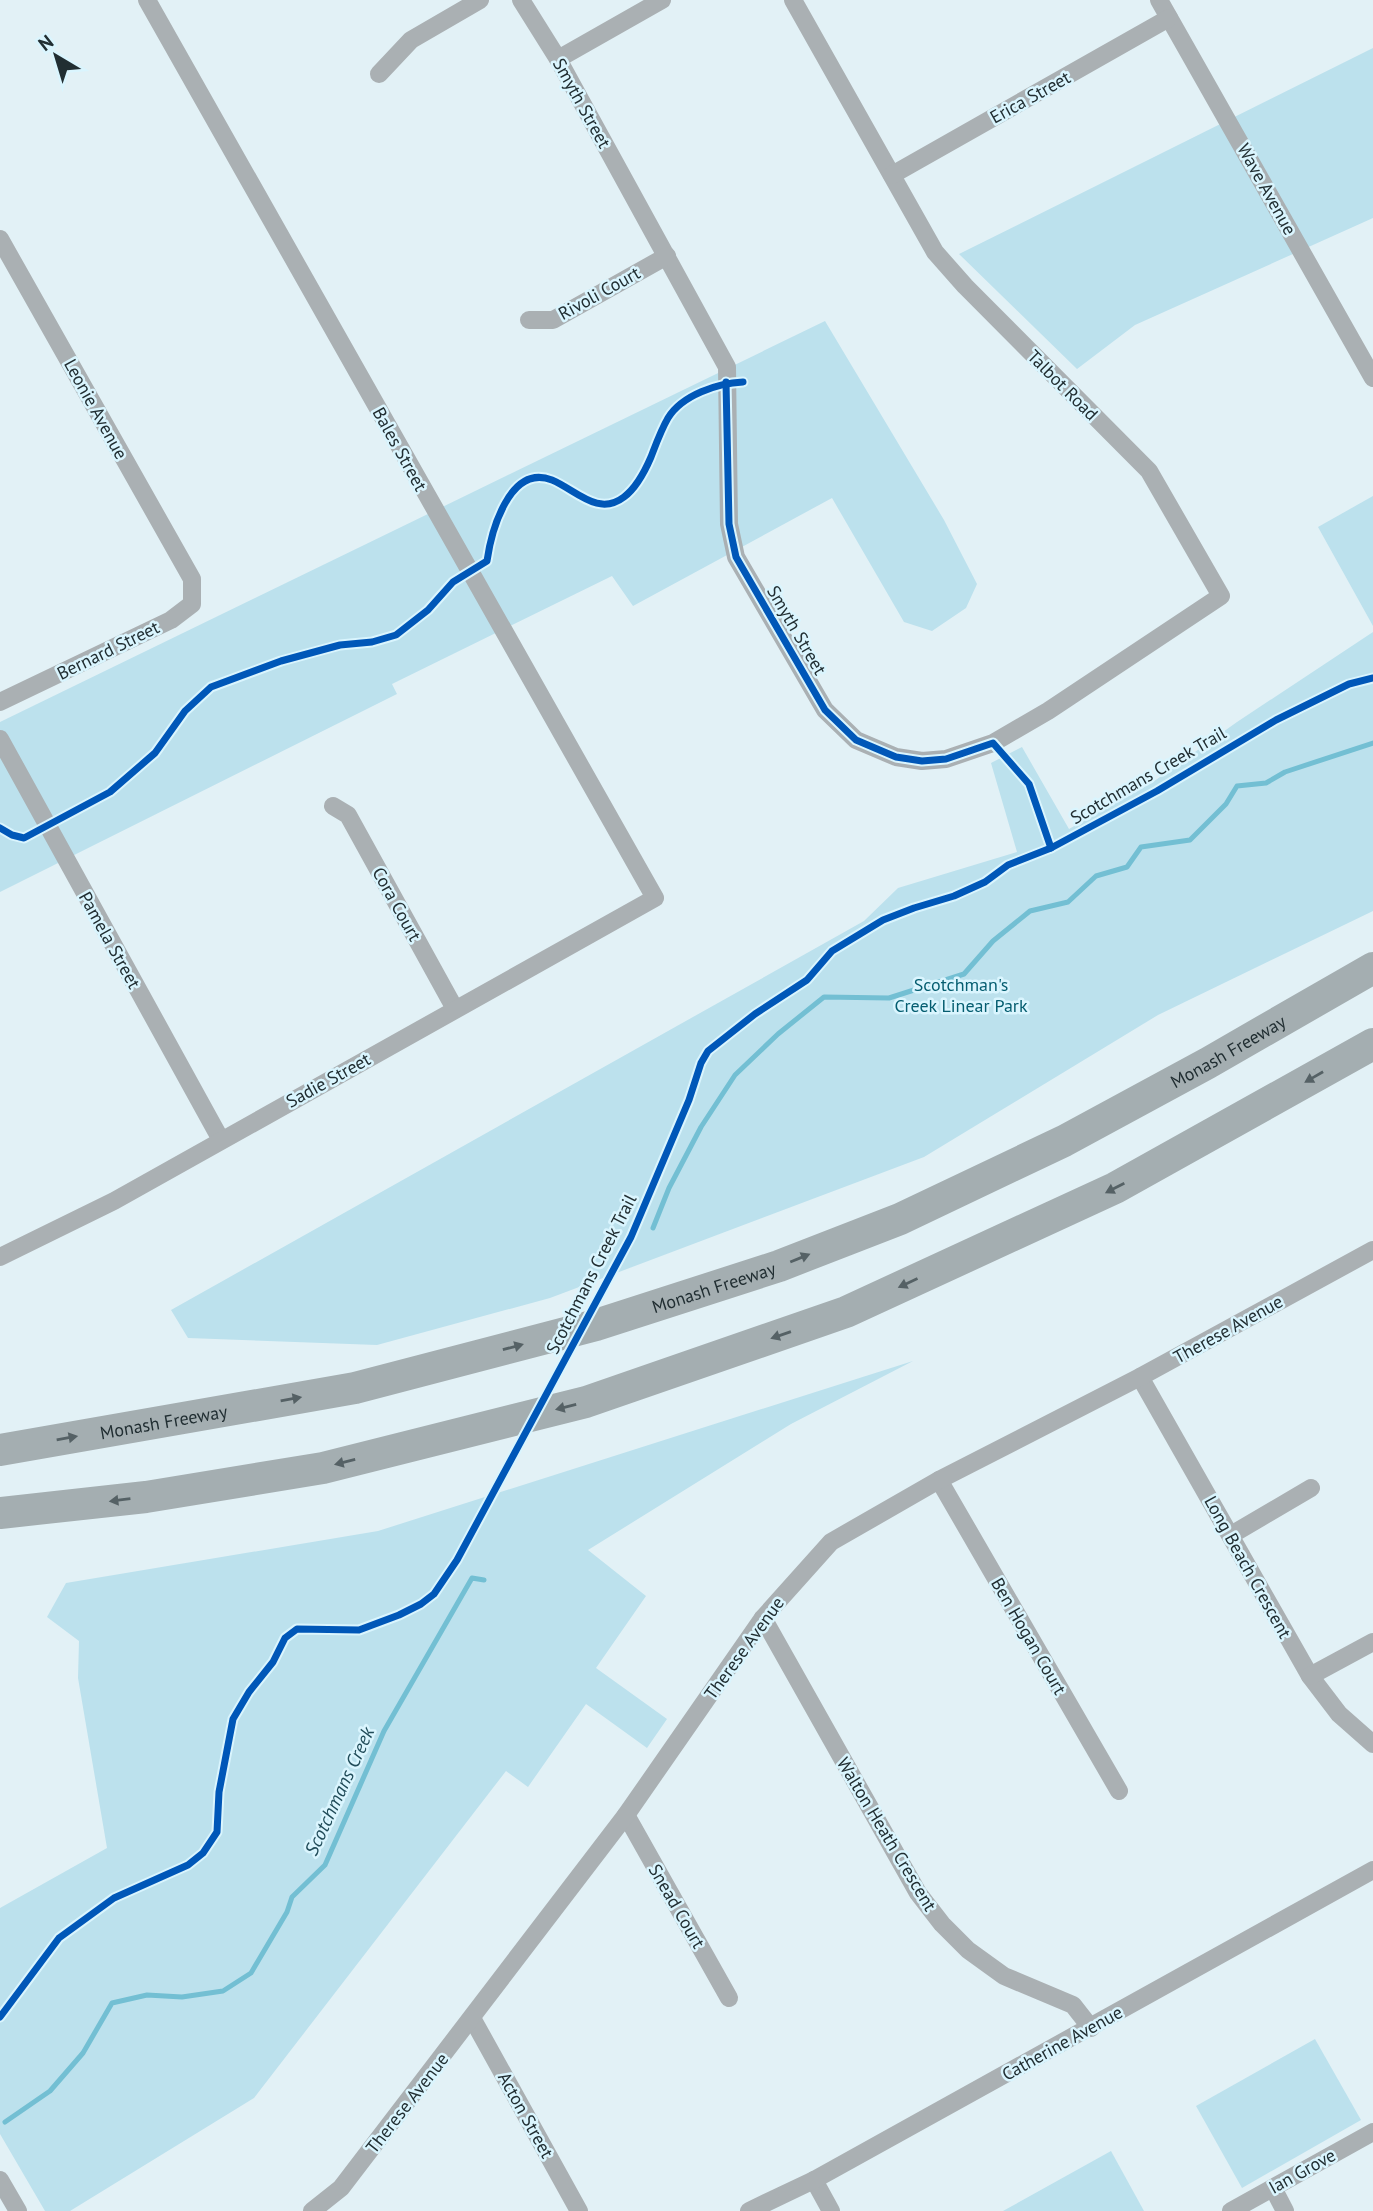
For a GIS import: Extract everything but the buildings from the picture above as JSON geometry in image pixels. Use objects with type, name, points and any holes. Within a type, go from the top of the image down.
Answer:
[{"type":"highway","name":"Monash Freeway","points":[[0,1450],[355,1388],[596,1325],[779,1266],[900,1219],[1064,1141],[1196,1070],[1373,968]]},
{"type":"highway","points":[[0,1513],[146,1497],[323,1468],[586,1402],[845,1312],[1115,1188],[1373,1044]]},
{"type":"street","name":"Bales Street","points":[[147,0],[655,898]]},
{"type":"street","points":[[379,74],[411,40],[480,0]]},
{"type":"street","name":"Smyth Street","points":[[521,0],[558,59],[727,367],[729,524],[736,557],[825,710],[856,740],[896,757],[922,761],[946,759],[993,743],[1048,711]]},
{"type":"street","points":[[558,59],[662,0]]},
{"type":"street","name":"Talbot Road","points":[[793,0],[935,252],[957,278],[1149,471],[1221,596],[1048,711]]},
{"type":"street","name":"Wave Avenue","points":[[1159,0],[1373,378]]},
{"type":"street","name":"Erica Street","points":[[892,175],[1169,19]]},
{"type":"street","name":"Leonie Avenue","points":[[0,239],[192,579]]},
{"type":"street","name":"Rivoli Court","points":[[529,320],[553,320],[667,256]]},
{"type":"street","name":"Bernard Street","points":[[0,702],[171,620],[192,604],[192,579]]},
{"type":"street","name":"Pamela Street","points":[[0,739],[221,1140]]},
{"type":"street","name":"Cora Court","points":[[333,806],[348,815],[455,1009]]},
{"type":"street","name":"Sadie Street","points":[[0,1256],[114,1201],[655,898]]},
{"type":"street","name":"Therese Avenue","points":[[312,2211],[341,2188],[626,1815],[763,1618],[831,1542],[939,1480],[1140,1377],[1373,1250]]},
{"type":"street","name":"Long Beach Crescent","points":[[1140,1377],[1310,1676],[1339,1714],[1373,1744]]},
{"type":"street","name":"Ben Hogan Court","points":[[939,1480],[1119,1791]]},
{"type":"street","points":[[1231,1535],[1311,1488]]},
{"type":"street","name":"Walton Heath Crescent","points":[[763,1618],[918,1893],[942,1924],[968,1950],[1004,1976],[1073,2005],[1091,2028]]},
{"type":"street","points":[[1310,1676],[1373,1642]]},
{"type":"street","name":"Snead Court","points":[[626,1815],[729,1997]]},
{"type":"street","name":"Catherine Avenue","points":[[749,2211],[814,2180],[1373,1870]]},
{"type":"street","name":"Acton Street","points":[[472,2018],[579,2211]]},
{"type":"street","name":"Ian Grove","points":[[1231,2211],[1373,2132]]},
{"type":"street","points":[[0,2180],[18,2211]]},
{"type":"street","points":[[814,2180],[831,2211]]},
{"type":"street","points":[[1273,2188],[1285,2211]]},
{"type":"green space","points":[[1373,48],[1373,218],[1135,325],[1077,369],[959,254]]},
{"type":"green space","points":[[825,321],[944,520],[977,584],[966,608],[932,631],[904,622],[832,498],[633,606],[612,576],[392,684],[397,694],[0,892],[0,722]]},
{"type":"green space","points":[[1373,496],[1373,626],[1318,527]]},
{"type":"green space","name":"Scotchman's Creek Linear Park","points":[[1373,632],[1373,911],[1158,1015],[924,1157],[550,1298],[377,1345],[188,1338],[171,1310],[864,921],[898,888],[1017,852],[991,763],[1022,747],[1069,829],[1153,782],[1237,722]]},
{"type":"green space","points":[[913,1361],[791,1424],[588,1550],[646,1596],[596,1668],[667,1719],[647,1748],[586,1704],[528,1787],[506,1771],[254,2098],[70,2211],[45,2211],[0,2134],[0,1908],[107,1848],[78,1678],[79,1641],[47,1617],[66,1583],[378,1531]]},
{"type":"green space","points":[[1315,2039],[1361,2120],[1242,2188],[1196,2106]]},
{"type":"green space","points":[[1111,2151],[1144,2211],[1003,2211]]},
{"type":"waterway","name":"Scotchmans Creek","points":[[653,1228],[669,1188],[701,1127],[735,1075],[778,1034],[824,997],[889,998],[964,974],[993,941],[1030,911],[1068,902],[1096,876],[1127,867],[1141,847],[1190,840],[1226,804],[1237,786],[1266,783],[1285,772],[1373,743]]},
{"type":"waterway","name":"Scotchmans Creek","points":[[5,2122],[50,2091],[83,2053],[112,2003],[147,1995],[182,1997],[223,1991],[251,1973],[287,1912],[292,1897],[325,1865],[384,1731],[472,1578],[484,1580]]},
{"type":"cycle path","points":[[726,382],[729,524],[736,557],[825,710],[856,740],[896,757],[922,761],[946,759],[993,743],[1029,784],[1051,848]]},
{"type":"cycle path","points":[[0,828],[24,838],[110,792],[155,753],[185,711],[211,687],[281,661],[340,645],[372,642],[396,635],[428,610],[453,582],[487,561],[493,534],[505,504],[524,482],[537,477],[552,480],[587,500],[605,504],[614,502],[624,497],[640,479],[663,427],[674,410],[701,392],[743,382]]},
{"type":"cycle path","name":"Scotchmans Creek Trail","points":[[0,2017],[59,1938],[114,1898],[188,1865],[203,1853],[217,1832],[219,1792],[233,1719],[249,1692],[273,1662],[285,1638],[297,1629],[359,1630],[399,1615],[434,1594],[457,1560],[631,1237],[708,1051],[755,1014],[807,980],[832,951],[883,920],[954,896],[985,882],[1008,865],[1051,848],[1157,791],[1276,720],[1349,684],[1373,678]]}]
